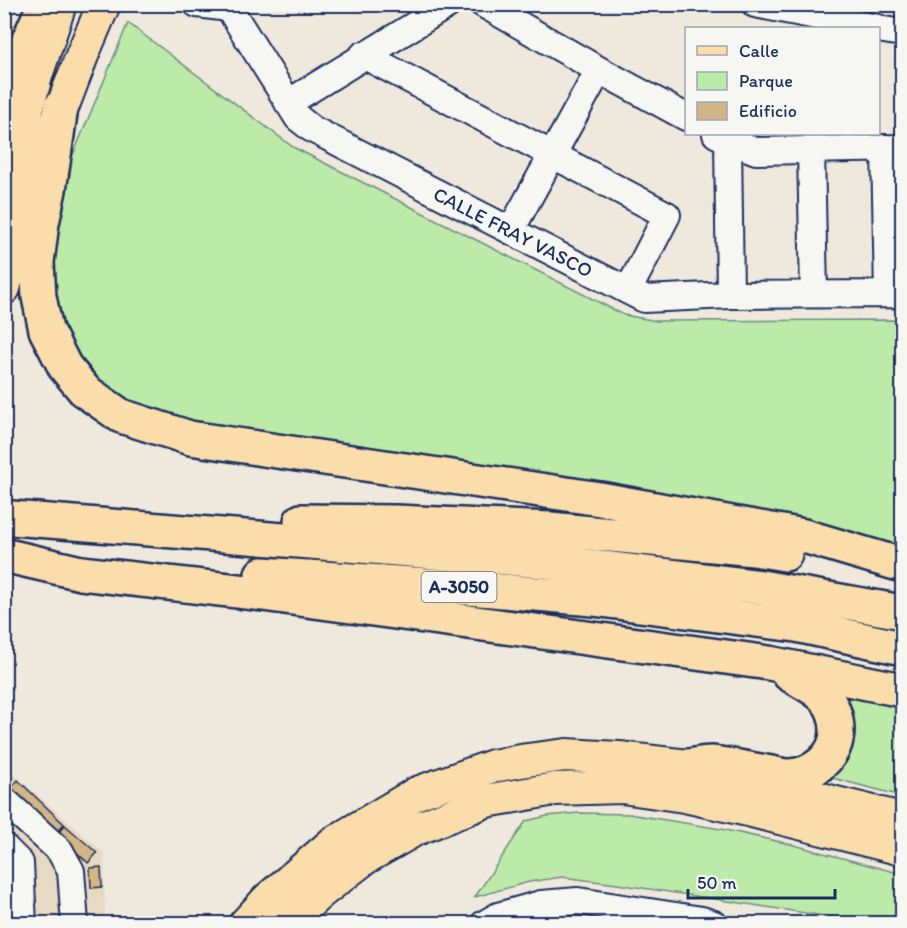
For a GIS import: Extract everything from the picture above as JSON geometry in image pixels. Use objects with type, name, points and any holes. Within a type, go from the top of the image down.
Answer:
[{"type":"highway","points":[[4,104],[45,4]]},
{"type":"highway","points":[[61,107],[37,262],[39,297],[46,330],[65,367],[85,391],[121,416],[190,438],[600,499],[804,536],[903,565]]},
{"type":"highway","name":"A-3050","points":[[12,518],[544,561],[760,587],[903,612]]},
{"type":"highway","points":[[120,527],[225,521],[396,522],[550,529],[754,549],[903,573]]},
{"type":"highway","name":"A-3050","points":[[769,663],[264,594],[81,573],[12,557],[456,587],[593,599],[796,625],[903,648]]},
{"type":"highway","points":[[769,663],[903,690]]},
{"type":"highway","points":[[688,766],[708,763],[788,776],[812,770],[829,756],[837,735],[834,709],[823,694],[769,663]]},
{"type":"main road","points":[[4,194],[36,76],[60,4]]},
{"type":"main road","points":[[4,288],[31,189],[61,107],[104,4]]},
{"type":"main road","points":[[245,924],[268,898],[333,843],[417,793],[493,766],[566,755],[688,766],[730,774],[903,819]]},
{"type":"main road","points":[[286,924],[321,892],[365,858],[414,830],[486,801],[555,789],[622,787],[684,796],[903,849]]},
{"type":"street","name":"CALLE FRAY VASCO","points":[[197,4],[232,6],[288,103],[298,118],[312,129],[644,299],[730,295],[895,294]]},
{"type":"street","points":[[288,103],[448,4]]},
{"type":"street","points":[[483,4],[685,116]]},
{"type":"street","points":[[755,4],[869,23],[903,33]]},
{"type":"street","points":[[363,55],[667,215],[628,291]]},
{"type":"street","points":[[511,230],[599,70]]},
{"type":"street","points":[[730,295],[722,137],[756,151],[811,150],[858,141],[894,148],[895,294]]},
{"type":"street","points":[[811,150],[814,294]]},
{"type":"street","points":[[4,800],[60,850],[71,871],[75,924]]},
{"type":"street","points":[[4,847],[20,863],[24,924]]},
{"type":"street","points":[[484,924],[498,916],[541,904],[578,901],[702,920],[714,924]]},
{"type":"shaded area","points":[[4,766],[104,853],[105,923],[5,923]]},
{"type":"green space","points":[[128,23],[293,147],[624,315],[657,321],[902,320],[902,548],[204,426],[135,404],[99,379],[79,355],[60,319],[53,285],[51,251],[63,179]]},
{"type":"green space","points":[[856,693],[902,704],[902,796],[832,778],[842,763],[849,708],[847,696]]},
{"type":"green space","points":[[579,813],[629,814],[721,829],[790,844],[902,874],[902,923],[870,923],[562,877],[529,882],[475,897],[526,821],[547,816]]},
{"type":"building","points":[[18,780],[64,824],[52,837],[7,793]]},
{"type":"building","points":[[65,825],[97,853],[88,863],[57,834]]},
{"type":"building","points":[[101,867],[102,887],[91,888],[90,868]]},
{"type":"building","points":[[4,868],[25,891],[8,905],[23,924],[4,924]]}]
